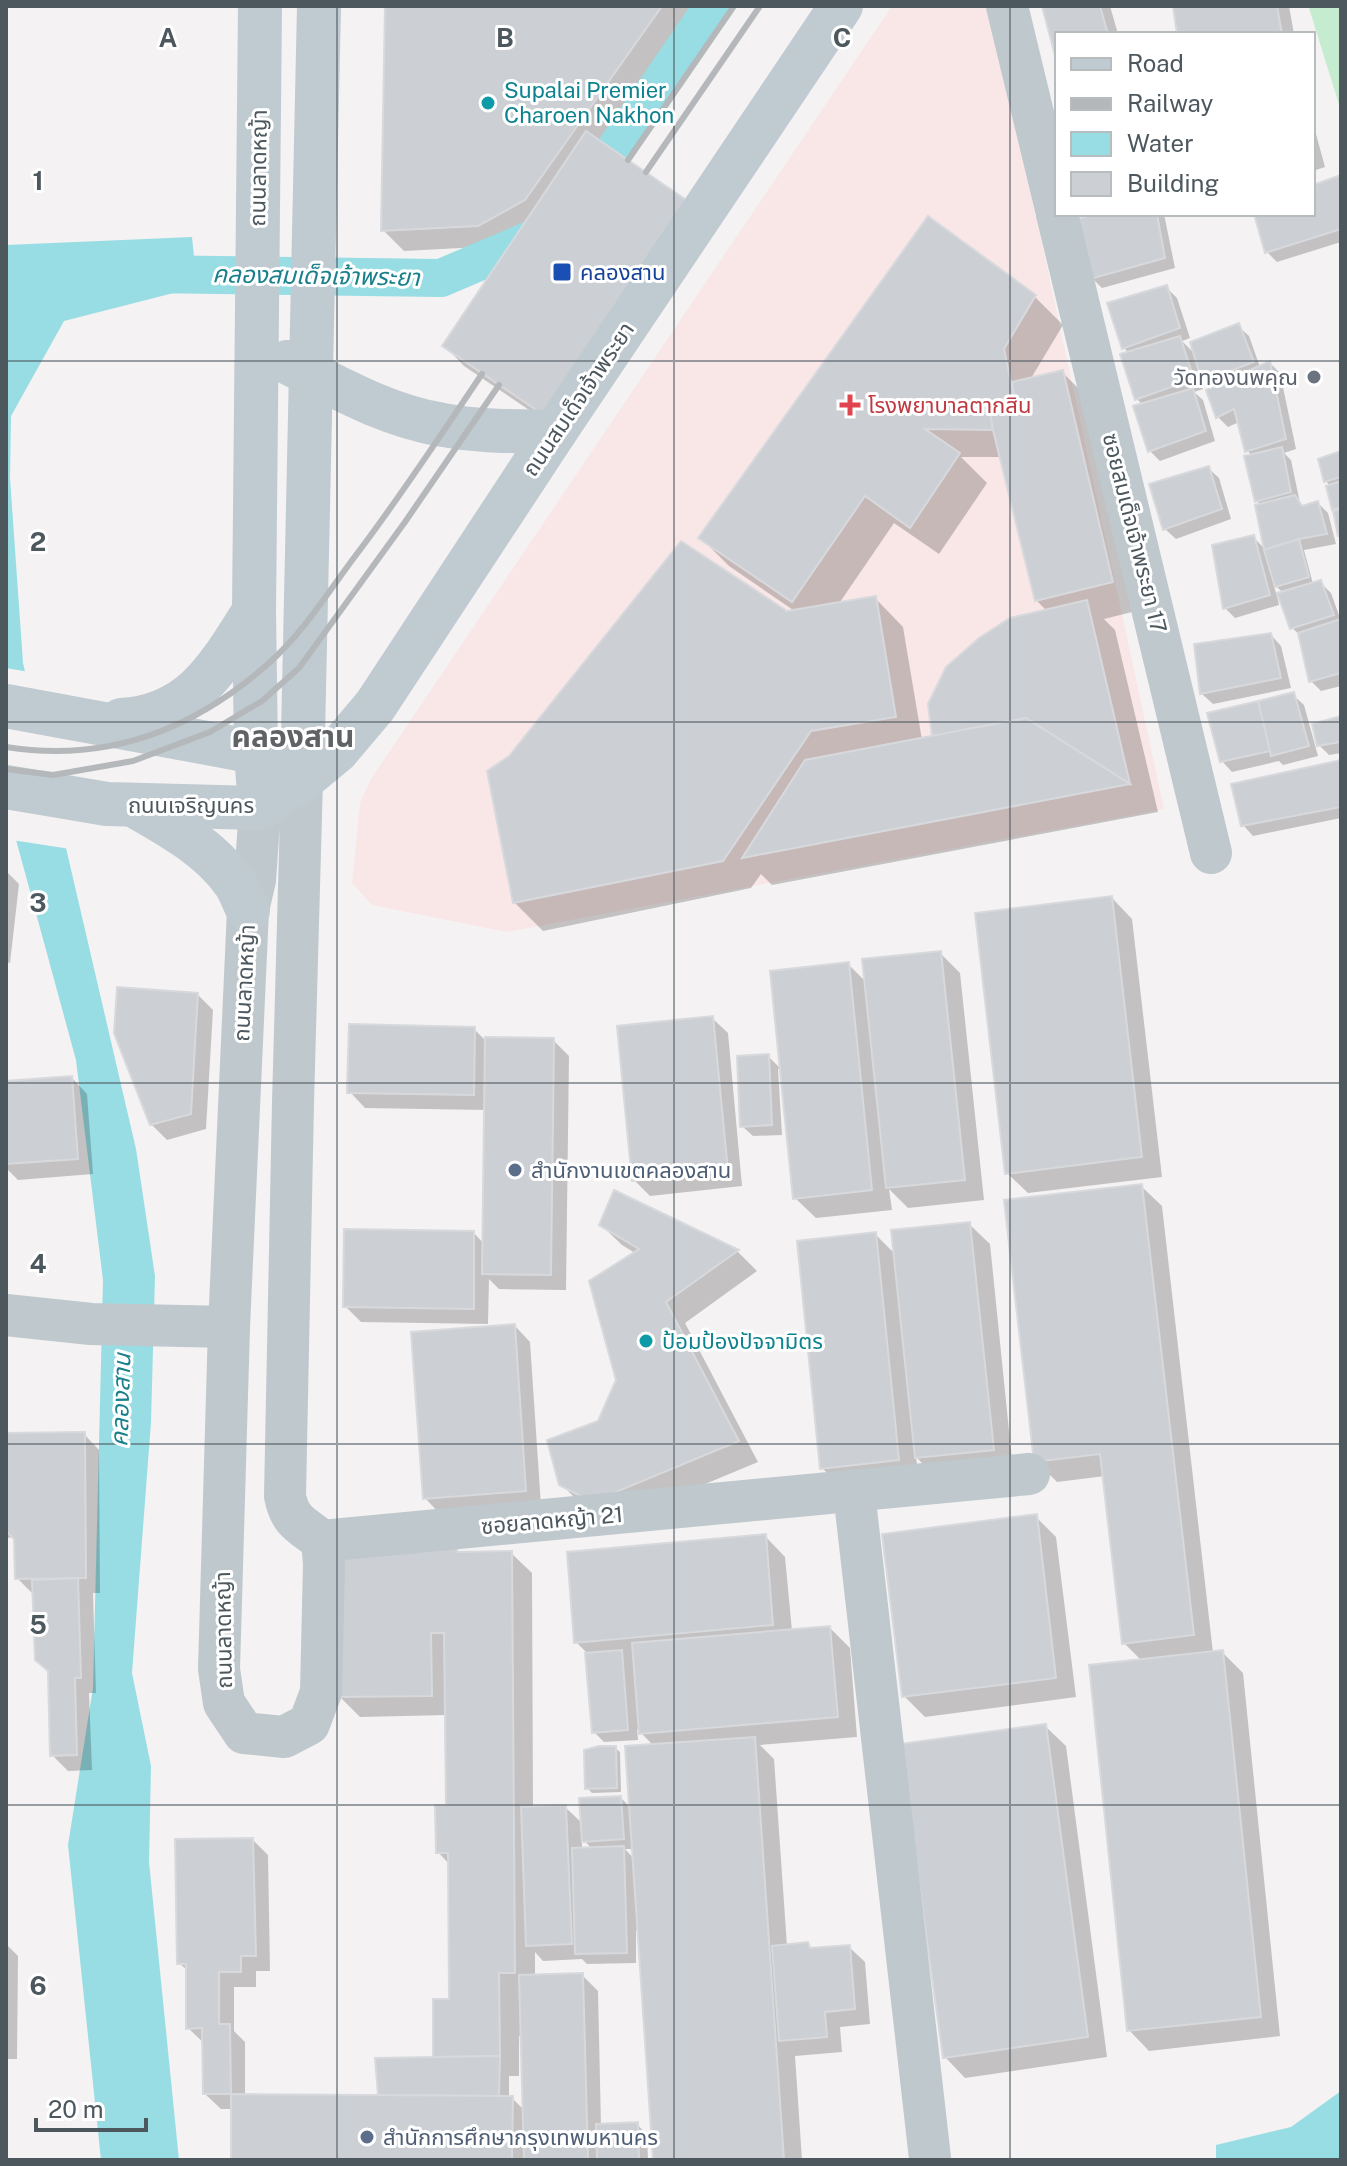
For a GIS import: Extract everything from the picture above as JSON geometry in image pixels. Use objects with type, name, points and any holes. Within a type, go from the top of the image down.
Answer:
[{"type":"main road","name":"ถนนลาดหญ้า","points":[[260,6],[254,611],[260,808]]},
{"type":"main road","points":[[302,780],[319,6]]},
{"type":"main road","name":"ถนนสมเด็จเจ้าพระยา","points":[[302,780],[337,751],[375,706],[841,6]]},
{"type":"main road","points":[[257,346],[363,400],[402,415],[474,429],[555,432]]},
{"type":"main road","points":[[90,721],[140,719],[175,707],[213,671],[254,611]]},
{"type":"main road","points":[[6,706],[256,752],[302,780]]},
{"type":"main road","name":"ถนนเจริญนคร","points":[[6,787],[121,805],[260,808],[302,780]]},
{"type":"main road","points":[[121,805],[176,830],[214,861],[235,883],[248,910]]},
{"type":"street","name":"ซอยสมเด็จเจ้าพระยา 17","points":[[1007,6],[1055,206]]},
{"type":"street","name":"ซอยสมเด็จเจ้าพระยา 17","points":[[1057,216],[1211,853]]},
{"type":"street","points":[[302,780],[285,1496],[287,1509],[298,1525],[322,1541]]},
{"type":"street","name":"ถนนลาดหญ้า","points":[[260,808],[255,880],[248,910],[229,1327],[219,1669],[224,1703],[244,1733],[284,1737],[309,1724],[321,1692],[322,1541]]},
{"type":"street","points":[[6,1315],[91,1324],[229,1327]]},
{"type":"street","name":"ซอยลาดหญ้า 21","points":[[322,1541],[1029,1474]]},
{"type":"street","points":[[854,1492],[930,2158]]},
{"type":"shaded area","name":"โรงพยาบาลตากสิน","points":[[892,6],[987,6],[996,31],[1164,809],[507,932],[372,905],[352,883],[360,803],[371,779]]},
{"type":"green space","points":[[1341,6],[1341,111],[1309,8]]},
{"type":"water","points":[[192,237],[197,287],[64,321],[11,416],[10,478],[23,663],[136,1149],[155,1276],[151,1422],[132,1673],[151,1766],[149,1862],[179,2160],[101,2160],[68,1845],[93,1688],[103,1280],[76,1060],[6,803],[6,245]]},
{"type":"water","points":[[1341,2091],[1341,2160],[1216,2160],[1216,2145],[1291,2127]]},
{"type":"pier","points":[[6,668],[29,672],[70,849],[12,840],[6,818]]},
{"type":"building","name":"Supalai Premier Charoen Nakhon","points":[[385,6],[662,6],[525,200],[478,226],[381,231]]},
{"type":"building","points":[[1042,6],[1100,6],[1107,32],[1055,32],[1055,55]]},
{"type":"building","points":[[1173,6],[1277,6],[1282,32],[1177,32]]},
{"type":"building","points":[[586,131],[692,204],[548,418],[442,346]]},
{"type":"building","points":[[1341,175],[1341,229],[1265,253],[1255,216],[1315,216],[1315,184]]},
{"type":"building","points":[[928,216],[1036,295],[1004,349],[1016,407],[990,412],[993,430],[925,429],[960,453],[910,528],[865,496],[792,602],[698,538]]},
{"type":"building","points":[[1087,216],[1157,216],[1165,258],[1090,279],[1074,220]]},
{"type":"building","points":[[1167,285],[1180,328],[1122,349],[1107,303]]},
{"type":"building","points":[[1239,323],[1254,362],[1202,382],[1190,342]]},
{"type":"building","points":[[1180,336],[1194,379],[1135,400],[1120,354]]},
{"type":"building","points":[[1270,361],[1286,439],[1245,452],[1234,409],[1216,418],[1206,390]]},
{"type":"building","points":[[1063,370],[1113,582],[1035,601],[990,412],[1016,407],[1012,382]]},
{"type":"building","points":[[1193,388],[1206,431],[1148,452],[1133,406]]},
{"type":"building","points":[[1282,447],[1291,492],[1255,502],[1244,456]]},
{"type":"building","points":[[1341,451],[1341,477],[1324,482],[1318,459]]},
{"type":"building","points":[[1209,466],[1222,509],[1163,530],[1149,484]]},
{"type":"building","points":[[1341,481],[1341,507],[1332,510],[1326,486]]},
{"type":"building","points":[[1295,495],[1302,506],[1318,501],[1327,534],[1264,550],[1255,505]]},
{"type":"building","points":[[1341,509],[1341,535],[1338,536],[1333,511]]},
{"type":"building","points":[[1254,535],[1270,595],[1223,609],[1212,545]]},
{"type":"building","points":[[1299,539],[1309,577],[1275,587],[1264,550]]},
{"type":"building","points":[[681,541],[787,611],[876,596],[896,717],[811,731],[723,861],[513,903],[487,771],[509,756]]},
{"type":"building","points":[[1321,580],[1334,615],[1290,629],[1277,593]]},
{"type":"building","points":[[1087,600],[1130,784],[1026,718],[932,736],[928,704],[946,667],[979,638],[1010,618]]},
{"type":"building","points":[[1341,619],[1341,673],[1309,682],[1298,633]]},
{"type":"building","points":[[1271,633],[1281,678],[1200,694],[1194,644]]},
{"type":"building","points":[[1294,692],[1309,746],[1271,756],[1258,701]]},
{"type":"building","points":[[1258,701],[1270,751],[1220,762],[1207,713]]},
{"type":"building","points":[[1341,716],[1341,742],[1317,746],[1312,724]]},
{"type":"building","points":[[1026,718],[1130,784],[742,858],[805,760]]},
{"type":"building","points":[[1341,760],[1341,807],[1241,826],[1231,784]]},
{"type":"building","points":[[1112,896],[1142,1157],[1005,1174],[975,913]]},
{"type":"building","points":[[941,951],[965,1180],[886,1188],[862,959]]},
{"type":"building","points":[[849,962],[872,1190],[793,1199],[770,971]]},
{"type":"building","points":[[117,987],[198,993],[191,1114],[150,1125],[114,1033]]},
{"type":"building","points":[[713,1016],[728,1171],[632,1181],[617,1026]]},
{"type":"building","points":[[349,1024],[475,1027],[474,1095],[347,1093]]},
{"type":"building","points":[[485,1037],[554,1038],[551,1275],[482,1274]]},
{"type":"building","points":[[769,1054],[772,1125],[740,1127],[737,1056]]},
{"type":"building","points":[[72,1076],[78,1159],[6,1164],[6,1081]]},
{"type":"building","points":[[1142,1184],[1194,1635],[1122,1644],[1100,1454],[1034,1462],[1004,1200]]},
{"type":"building","name":"ป้อมป้องปัจจามิตร","points":[[614,1190],[739,1250],[666,1302],[739,1441],[592,1502],[559,1485],[547,1440],[598,1421],[616,1380],[589,1281],[639,1249],[599,1225]]},
{"type":"building","points":[[970,1222],[994,1450],[915,1458],[891,1230]]},
{"type":"building","points":[[344,1229],[474,1231],[474,1309],[343,1307]]},
{"type":"building","points":[[876,1232],[899,1460],[820,1469],[797,1241]]},
{"type":"building","points":[[515,1324],[526,1491],[423,1499],[411,1332]]},
{"type":"building","points":[[85,1432],[86,1578],[15,1579],[14,1539],[6,1531],[6,1433]]},
{"type":"building","points":[[1037,1514],[1056,1678],[902,1697],[882,1534]]},
{"type":"building","points":[[766,1534],[773,1625],[574,1643],[567,1552]]},
{"type":"building","points":[[454,1545],[458,1552],[512,1551],[515,1973],[499,1973],[500,2056],[433,2057],[433,1999],[449,1999],[448,1853],[436,1853],[435,1805],[446,1805],[444,1633],[431,1633],[432,1696],[337,1697],[336,1547]]},
{"type":"building","points":[[78,1578],[81,1678],[75,1678],[77,1755],[50,1756],[48,1671],[35,1660],[32,1580]]},
{"type":"building","points":[[830,1626],[838,1717],[639,1734],[632,1643]]},
{"type":"building","points":[[622,1650],[628,1730],[592,1733],[585,1653]]},
{"type":"building","points":[[1223,1650],[1261,2017],[1127,2031],[1089,1665]]},
{"type":"building","points":[[1046,1724],[1088,2037],[943,2058],[900,1744]]},
{"type":"building","points":[[755,1737],[784,2160],[653,2160],[625,1746]]},
{"type":"building","points":[[616,1746],[617,1788],[585,1789],[584,1750]]},
{"type":"building","points":[[621,1796],[624,1839],[582,1842],[579,1798]]},
{"type":"building","points":[[566,1805],[572,1944],[526,1946],[521,1807]]},
{"type":"building","points":[[253,1838],[256,1956],[241,1956],[241,1972],[219,1972],[219,2024],[230,2024],[231,2094],[203,2094],[202,2028],[186,2029],[186,1964],[177,1964],[175,1839]]},
{"type":"building","points":[[624,1846],[627,1953],[575,1954],[572,1848]]},
{"type":"building","points":[[808,1942],[810,1948],[850,1945],[855,2009],[825,2012],[827,2037],[779,2041],[772,1946]]},
{"type":"building","points":[[583,1973],[588,2160],[524,2160],[519,1975]]},
{"type":"building","points":[[500,2056],[499,2096],[378,2095],[375,2058]]},
{"type":"building","points":[[231,2094],[513,2096],[512,2160],[231,2160]]},
{"type":"building","points":[[638,2122],[639,2160],[597,2160],[596,2124]]},
{"type":"waterway","name":"คลองสมเด็จเจ้าพระยา","points":[[143,274],[441,278],[563,226],[713,6]]},
{"type":"railway","points":[[628,160],[734,6]]},
{"type":"railway","points":[[646,172],[760,6]]},
{"type":"railway","points":[[6,747],[43,751],[113,745],[179,723],[240,687],[281,652],[314,613],[482,374]]},
{"type":"railway","points":[[6,769],[53,775],[133,761],[210,732],[262,701],[299,668],[499,385]]},
{"type":"place","name":"Supalai Premier Charoen Nakhon","points":[[488,103]]},
{"type":"place","name":"คลองสาน","points":[[562,272]]},
{"type":"place","name":"วัดทองนพคุณ","points":[[1314,377]]},
{"type":"place","name":"โรงพยาบาลตากสิน","points":[[850,405]]},
{"type":"place","name":"สำนักงานเขตคลองสาน","points":[[515,1170]]},
{"type":"place","name":"ป้อมป้องปัจจามิตร","points":[[646,1341]]},
{"type":"place","name":"สำนักการศึกษากรุงเทพมหานคร","points":[[367,2137]]},
{"type":"district","name":"คลองสาน","points":[[293,737]]}]
